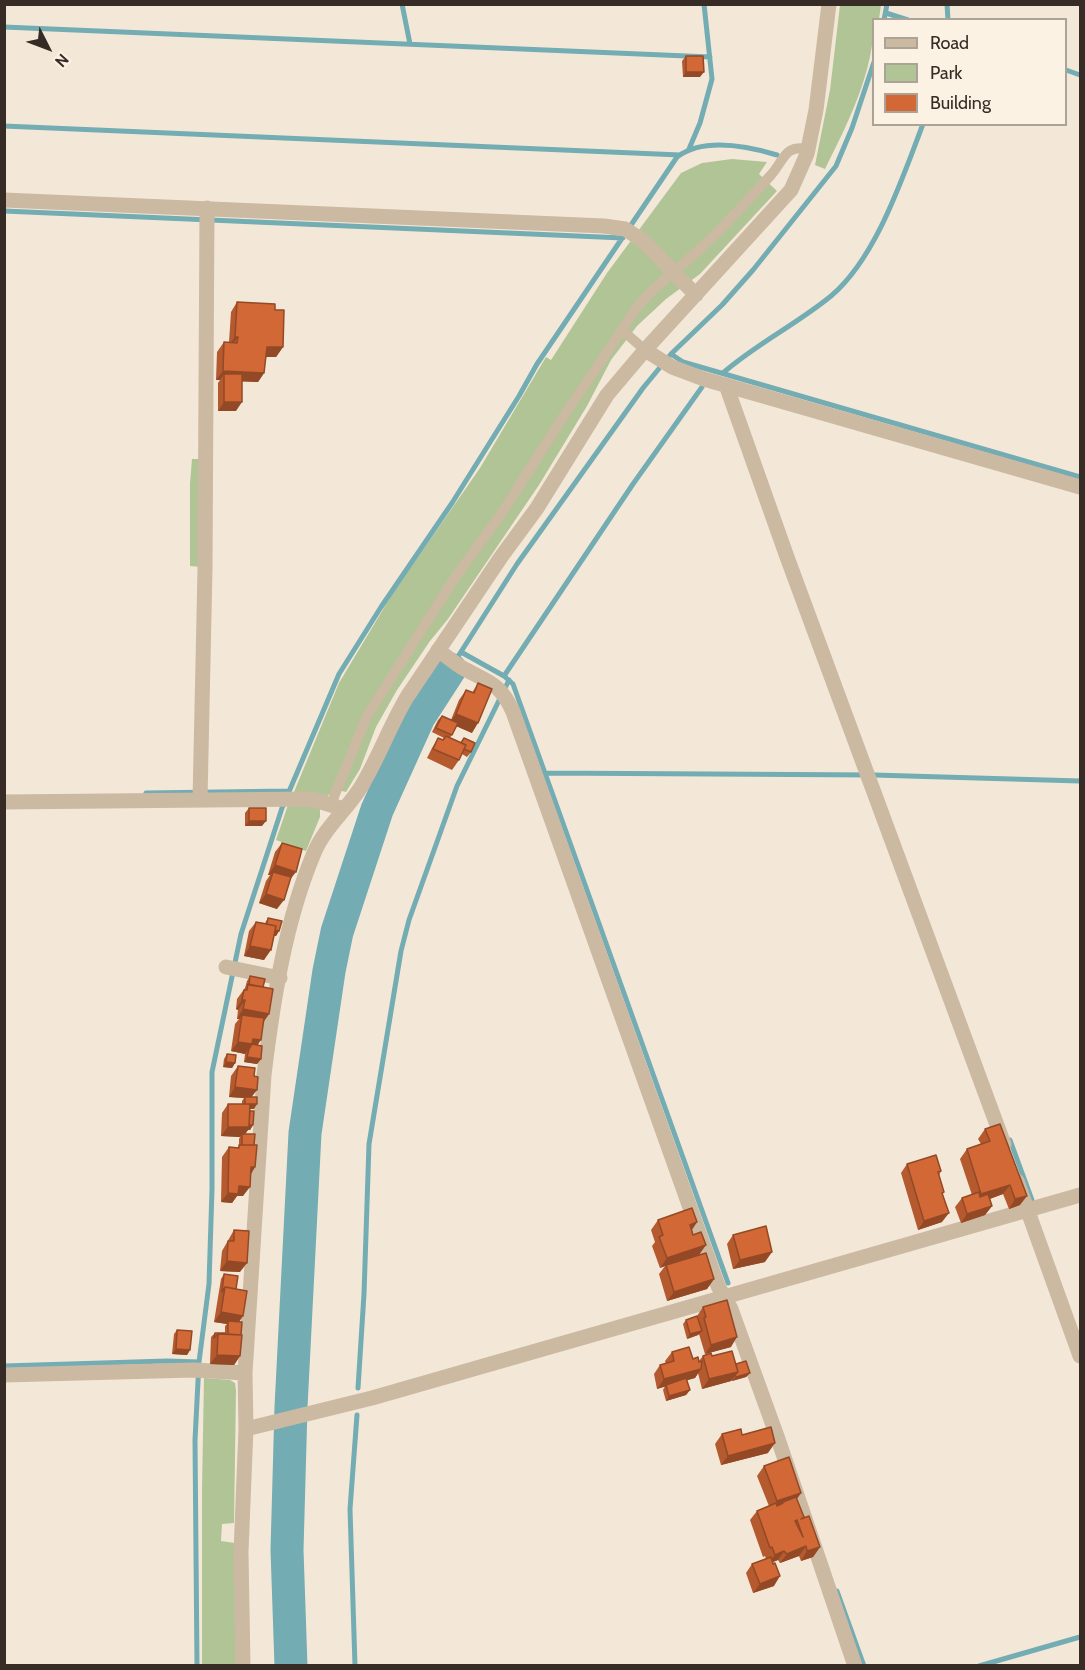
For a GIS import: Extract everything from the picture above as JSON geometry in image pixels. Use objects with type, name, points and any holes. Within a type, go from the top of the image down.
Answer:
[{"type":"street","points":[[243,1665],[241,1552],[246,1429],[245,1373],[264,1075],[268,1039],[297,903],[315,852],[337,807],[357,792],[372,768],[393,720],[449,658],[501,557],[537,508],[607,395],[650,354],[696,295],[791,190],[800,173],[808,149],[816,110],[830,4]]},
{"type":"street","points":[[4,200],[207,216],[604,226],[630,232],[696,295]]},
{"type":"street","points":[[200,795],[205,569],[207,216]]},
{"type":"street","points":[[650,354],[672,367],[726,386],[1080,487]]},
{"type":"street","points":[[726,386],[1080,1356]]},
{"type":"street","points":[[449,658],[502,691],[513,712],[718,1286],[731,1309],[778,1439],[855,1665]]},
{"type":"street","points":[[4,802],[200,795],[311,799],[337,807]]},
{"type":"street","points":[[231,968],[280,978]]},
{"type":"street","points":[[246,1429],[372,1398],[1028,1212],[1080,1195]]},
{"type":"street","points":[[4,1375],[198,1371],[245,1373]]},
{"type":"lane","points":[[337,807],[367,716],[454,579],[503,511],[642,299],[720,231],[779,166],[788,150],[797,147],[808,149]]},
{"type":"lane","points":[[622,330],[650,354]]},
{"type":"green space","points":[[840,5],[881,5],[879,18],[872,18],[872,46],[865,78],[825,169],[815,165],[830,90]]},
{"type":"green space","points":[[732,159],[767,162],[759,174],[777,191],[700,274],[666,299],[637,326],[611,360],[587,406],[539,485],[397,690],[376,727],[360,769],[346,792],[334,789],[326,798],[294,792],[339,683],[391,596],[480,468],[546,357],[551,360],[607,273],[681,173],[702,163]]},
{"type":"green space","points":[[192,459],[202,459],[202,567],[190,566]]},
{"type":"green space","points":[[288,805],[312,805],[320,808],[320,817],[306,851],[276,840]]},
{"type":"green space","points":[[204,1378],[230,1380],[235,1383],[236,1390],[234,1523],[222,1524],[221,1541],[235,1543],[237,1665],[202,1666]]},
{"type":"building","points":[[686,56],[703,56],[704,72],[686,72]]},
{"type":"building","points":[[237,302],[275,304],[275,310],[284,310],[283,347],[267,347],[264,373],[223,371],[224,342],[237,343],[238,337],[235,337]]},
{"type":"building","points":[[224,374],[242,374],[242,402],[224,402]]},
{"type":"building","points":[[478,683],[492,689],[478,723],[456,714],[466,690],[474,693]]},
{"type":"building","points":[[442,716],[458,723],[452,735],[436,728]]},
{"type":"building","points":[[446,736],[466,745],[459,760],[433,749],[438,738],[443,740]]},
{"type":"building","points":[[464,738],[475,743],[471,752],[464,749],[466,745],[461,743]]},
{"type":"building","points":[[249,808],[266,808],[266,821],[249,821]]},
{"type":"building","points":[[282,843],[302,849],[296,872],[275,865]]},
{"type":"building","points":[[273,872],[291,877],[284,900],[266,894]]},
{"type":"building","points":[[268,918],[282,921],[279,931],[275,930],[276,926],[267,924]]},
{"type":"building","points":[[256,922],[276,926],[271,950],[250,946]]},
{"type":"building","points":[[250,976],[265,979],[263,987],[249,985]]},
{"type":"building","points":[[248,984],[273,989],[269,1014],[243,1009],[244,990],[247,990]]},
{"type":"building","points":[[242,1015],[264,1018],[261,1040],[253,1039],[252,1044],[238,1042]]},
{"type":"building","points":[[252,1044],[262,1046],[261,1059],[247,1057]]},
{"type":"building","points":[[227,1054],[236,1055],[235,1063],[226,1062]]},
{"type":"building","points":[[238,1066],[255,1068],[254,1076],[258,1077],[257,1090],[235,1087]]},
{"type":"building","points":[[245,1097],[257,1097],[257,1104],[245,1104]]},
{"type":"building","points":[[228,1104],[250,1104],[249,1127],[228,1127]]},
{"type":"building","points":[[250,1111],[254,1111],[253,1125],[249,1125]]},
{"type":"building","points":[[1000,1124],[1027,1196],[1015,1199],[1010,1185],[981,1194],[967,1149],[990,1141],[985,1129]]},
{"type":"building","points":[[242,1134],[255,1134],[254,1145],[242,1145]]},
{"type":"building","points":[[239,1145],[257,1145],[255,1167],[251,1167],[250,1187],[239,1186],[238,1194],[228,1193],[229,1147],[239,1148]]},
{"type":"building","points":[[936,1155],[941,1171],[938,1172],[944,1192],[942,1193],[949,1213],[924,1221],[907,1164]]},
{"type":"building","points":[[979,1192],[980,1197],[988,1194],[992,1206],[967,1214],[962,1198]]},
{"type":"building","points":[[692,1208],[697,1222],[690,1225],[693,1235],[701,1232],[706,1245],[667,1258],[659,1237],[663,1235],[658,1220]]},
{"type":"building","points":[[766,1226],[772,1252],[740,1260],[733,1235]]},
{"type":"building","points":[[234,1230],[249,1231],[247,1263],[227,1261],[228,1241],[234,1241]]},
{"type":"building","points":[[706,1253],[714,1279],[674,1292],[666,1265]]},
{"type":"building","points":[[224,1274],[238,1276],[236,1289],[225,1287],[222,1292]]},
{"type":"building","points":[[225,1287],[247,1291],[243,1316],[221,1312]]},
{"type":"building","points":[[727,1300],[737,1337],[711,1345],[703,1307]]},
{"type":"building","points":[[697,1316],[702,1331],[690,1334],[686,1320]]},
{"type":"building","points":[[228,1321],[242,1322],[241,1335],[228,1334]]},
{"type":"building","points":[[177,1330],[192,1331],[190,1350],[176,1349]]},
{"type":"building","points":[[218,1334],[242,1335],[240,1356],[217,1355]]},
{"type":"building","points":[[689,1347],[693,1359],[698,1357],[699,1362],[702,1361],[701,1369],[664,1379],[660,1365],[674,1361],[672,1352]]},
{"type":"building","points":[[732,1351],[738,1372],[709,1379],[703,1356]]},
{"type":"building","points":[[746,1361],[750,1373],[736,1377],[738,1372],[736,1364]]},
{"type":"building","points":[[686,1378],[690,1390],[669,1396],[666,1385]]},
{"type":"building","points":[[771,1427],[775,1443],[728,1456],[722,1434],[741,1429],[742,1435]]},
{"type":"building","points":[[789,1457],[801,1493],[777,1501],[764,1466]]},
{"type":"building","points":[[796,1497],[804,1517],[801,1519],[809,1516],[820,1547],[807,1551],[806,1546],[787,1554],[784,1551],[775,1555],[772,1547],[770,1548],[757,1511],[776,1503],[777,1506]]},
{"type":"building","points":[[771,1557],[780,1576],[760,1584],[752,1564]]},
{"type":"waterway","points":[[402,4],[410,44]]},
{"type":"waterway","points":[[689,149],[700,123],[712,79],[704,4]]},
{"type":"waterway","points":[[884,18],[887,4]]},
{"type":"waterway","points":[[947,4],[948,18]]},
{"type":"waterway","points":[[886,13],[902,18]]},
{"type":"waterway","points":[[4,27],[710,57]]},
{"type":"waterway","points":[[450,669],[517,564],[643,388],[671,354],[722,305],[753,270],[836,166],[852,128],[872,68]]},
{"type":"waterway","points":[[1067,70],[1080,75]]},
{"type":"waterway","points":[[4,126],[680,155]]},
{"type":"waterway","points":[[723,373],[818,306],[847,280],[861,261],[886,216],[922,126]]},
{"type":"waterway","points":[[197,1666],[195,1440],[199,1362],[209,1284],[212,1072],[241,934],[282,808],[339,674],[381,607],[452,503],[537,364],[677,157],[688,151],[713,145],[739,146],[777,155]]},
{"type":"waterway","points":[[4,211],[623,238]]},
{"type":"waterway","points":[[671,354],[683,362],[1080,477]]},
{"type":"waterway","points":[[504,676],[633,484],[702,387]]},
{"type":"waterway","points":[[461,652],[504,676],[513,684],[728,1283]]},
{"type":"waterway","points":[[291,1666],[287,1550],[291,1407],[305,1133],[329,971],[337,932],[377,810],[419,717],[450,669]]},
{"type":"waterway","points":[[358,1388],[369,1144],[401,951],[409,920],[457,786],[509,680]]},
{"type":"waterway","points":[[544,773],[874,775],[1080,781]]},
{"type":"waterway","points":[[146,793],[288,791]]},
{"type":"waterway","points":[[1010,1140],[1032,1200]]},
{"type":"waterway","points":[[4,1366],[199,1362]]},
{"type":"waterway","points":[[355,1666],[350,1509],[357,1415]]},
{"type":"waterway","points":[[837,1591],[864,1666]]},
{"type":"waterway","points":[[979,1666],[1080,1637]]}]
